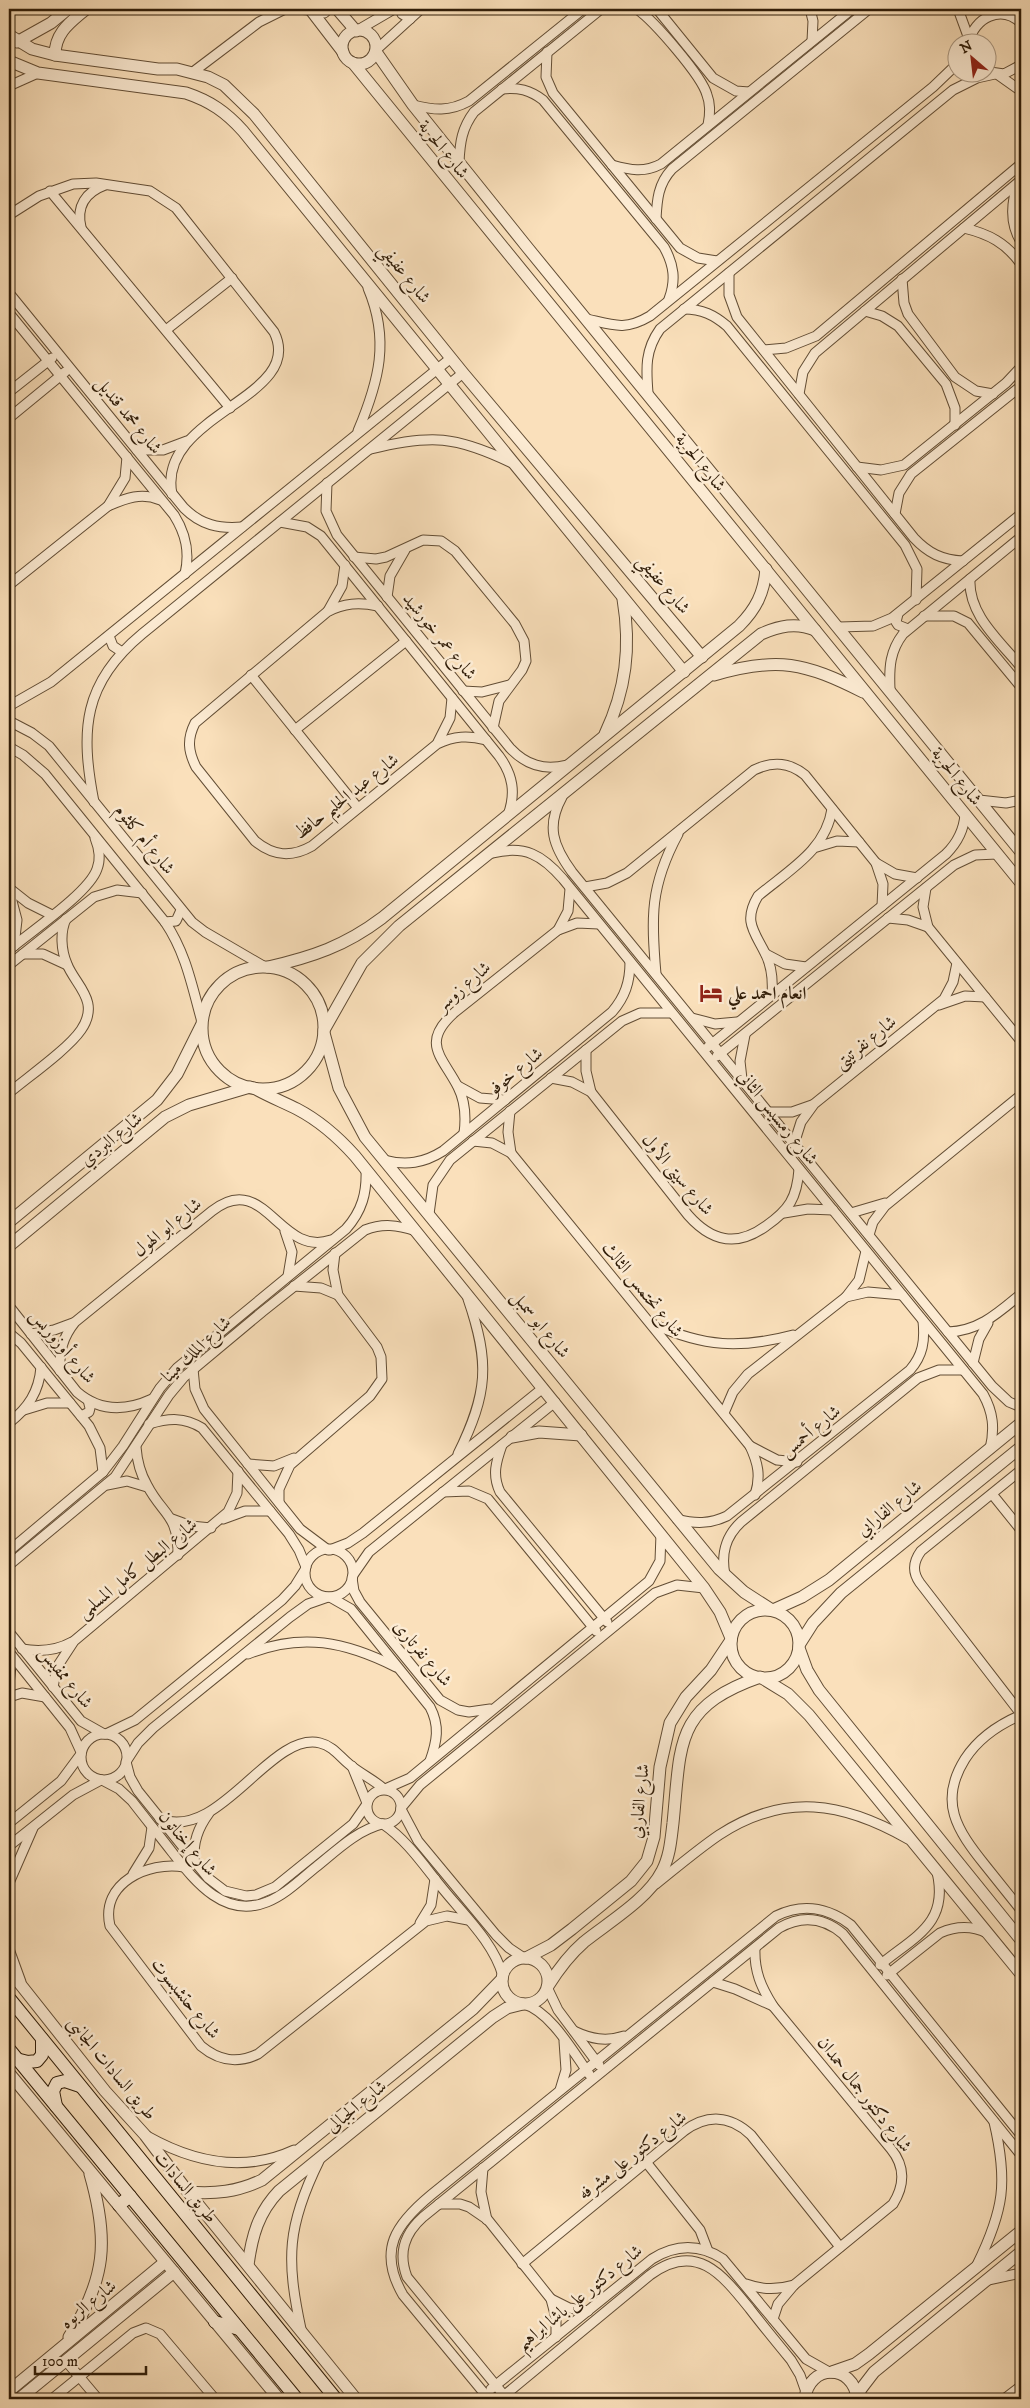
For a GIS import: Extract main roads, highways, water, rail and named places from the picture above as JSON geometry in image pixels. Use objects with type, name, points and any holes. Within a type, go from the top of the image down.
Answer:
[{"type":"main road","name":"طريق السادات","points":[[9,1998],[336,2399]]},
{"type":"main road","points":[[13,2054],[28,2062],[37,2061],[42,2055],[42,2039]]},
{"type":"main road","points":[[13,2054],[297,2399]]},
{"type":"main road","points":[[57,2108],[53,2091],[57,2084],[65,2082],[80,2086]]},
{"type":"main road","points":[[119,2206],[130,2196]]},
{"type":"main road","points":[[215,2322],[239,2329]]},
{"type":"place","name":"انعام احمد علي","points":[[711,993]]}]
